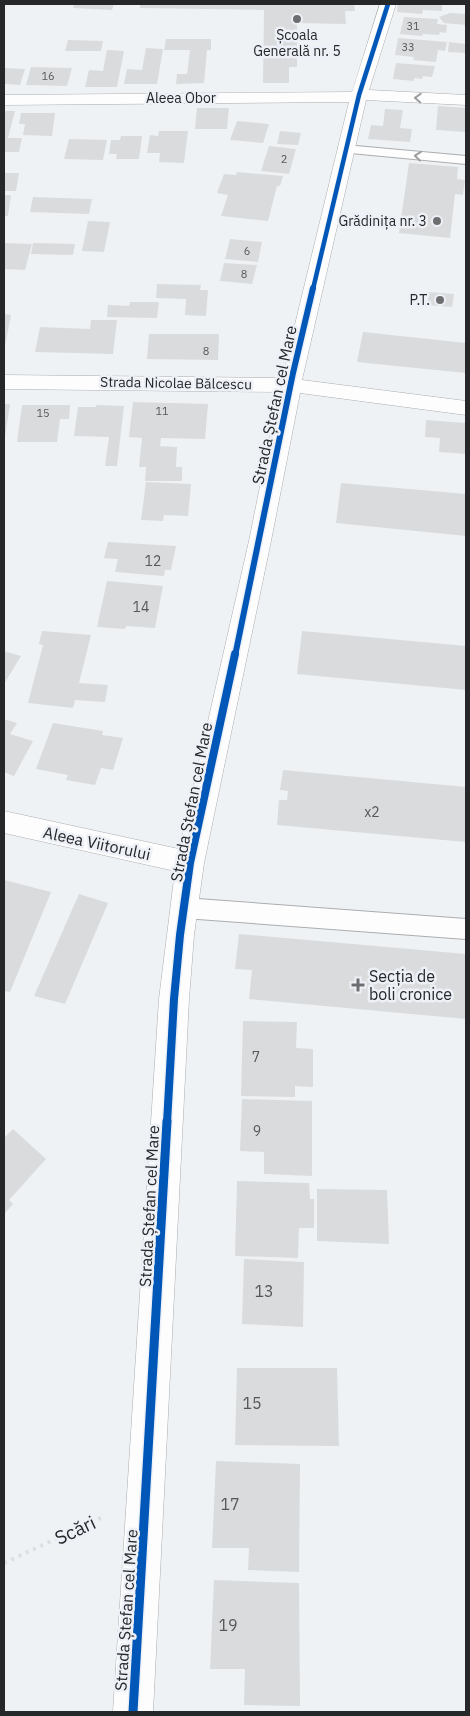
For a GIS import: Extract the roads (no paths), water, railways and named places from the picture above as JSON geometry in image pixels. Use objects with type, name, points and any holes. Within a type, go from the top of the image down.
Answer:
[{"type":"street","name":"Strada Ștefan cel Mare","points":[[133,1712],[174,999],[190,863],[260,541],[291,385],[345,149],[359,96],[388,4]]},
{"type":"street","name":"Aleea Obor","points":[[4,100],[359,96],[466,100]]},
{"type":"street","name":"Strada Nicolae Bălcescu","points":[[4,382],[291,385],[466,408]]},
{"type":"street","name":"Aleea Viitorului","points":[[4,822],[190,863]]},
{"type":"lane","points":[[345,149],[466,160]]},
{"type":"lane","points":[[182,922],[466,929]]},
{"type":"place","name":"Școala Generală nr. 5","points":[[297,19]]},
{"type":"place","name":"Grădinița nr. 3","points":[[437,221]]},
{"type":"place","name":"P.T.","points":[[440,300]]},
{"type":"place","name":"Secția de boli cronice","points":[[358,985]]}]
